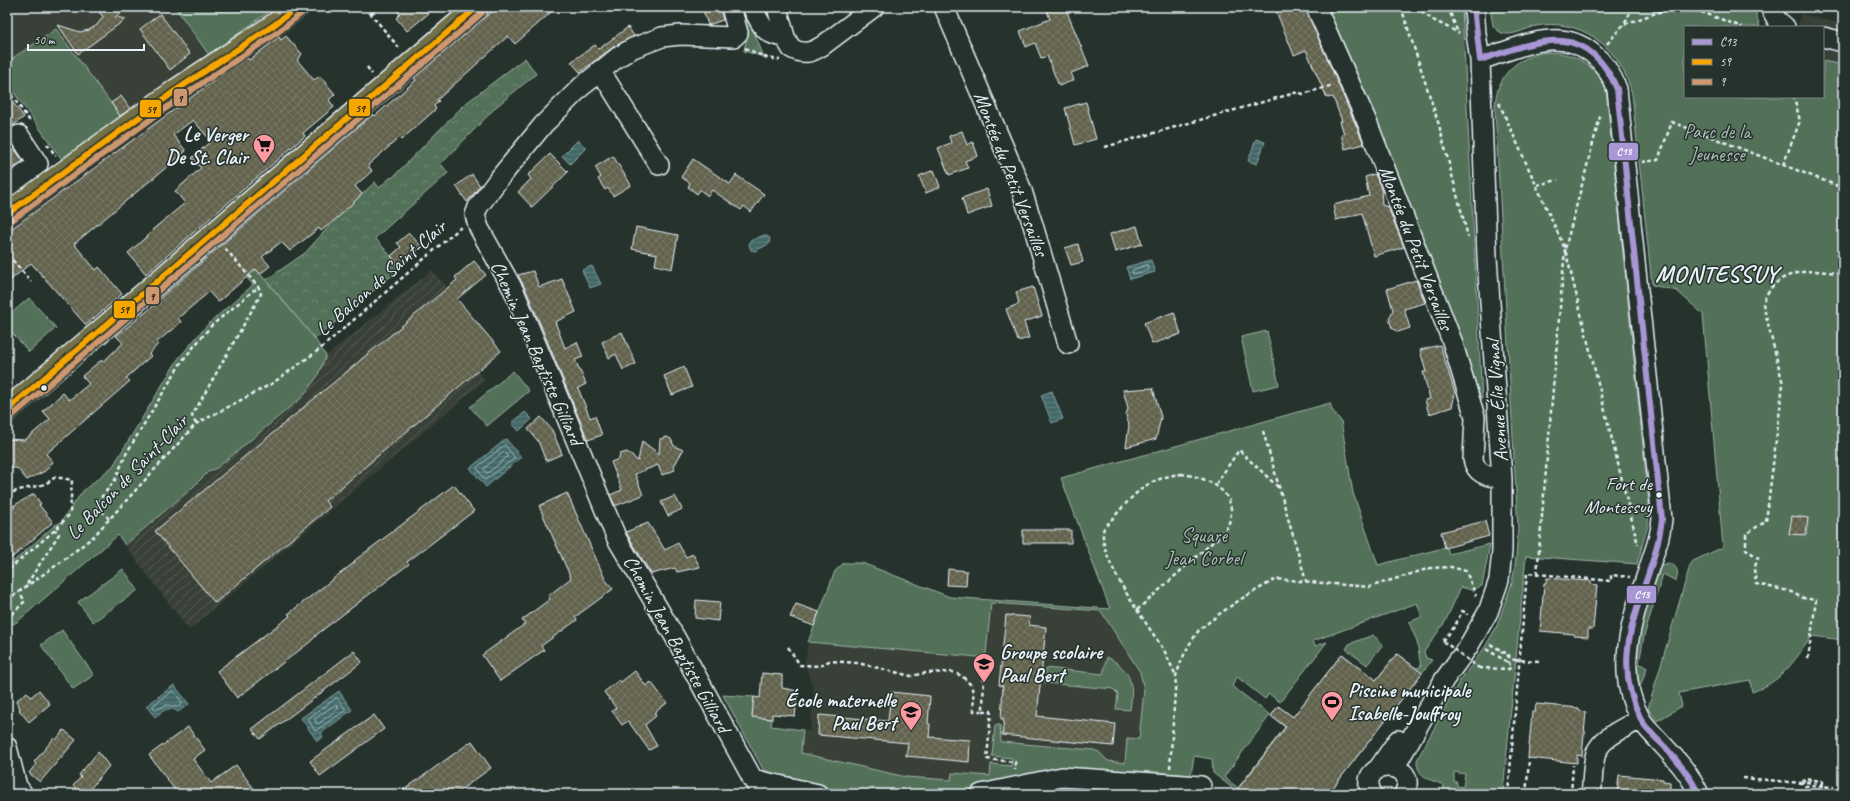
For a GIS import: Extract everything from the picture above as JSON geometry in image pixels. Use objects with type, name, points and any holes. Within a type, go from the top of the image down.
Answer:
[{"type":"main road","points":[[7,214],[175,91],[274,25],[297,7]]},
{"type":"main road","points":[[7,410],[377,76],[477,7]]},
{"type":"street","points":[[475,214],[478,207],[498,180],[543,125],[600,70],[633,48],[662,37],[680,35],[734,37],[738,33],[731,7]]},
{"type":"street","points":[[752,7],[767,32],[785,37]]},
{"type":"street","points":[[777,7],[785,37],[791,48],[797,52],[804,53],[813,51],[822,46],[874,7]]},
{"type":"street","name":"Montée du Petit Versailles","points":[[944,7],[1021,188],[1068,344]]},
{"type":"street","name":"Montée du Petit Versailles","points":[[1316,7],[1368,122],[1452,341],[1475,417],[1473,459],[1475,466],[1486,476],[1502,479]]},
{"type":"street","name":"Avenue Élie Vignal","points":[[1370,793],[1369,782],[1371,777],[1386,768],[1475,635],[1488,612],[1499,580],[1502,551],[1502,479],[1487,258],[1480,60],[1467,34],[1474,7]]},
{"type":"street","points":[[1770,7],[1777,20],[1784,26]]},
{"type":"street","points":[[1824,37],[1843,42]]},
{"type":"street","points":[[1480,60],[1536,42],[1551,40],[1565,41],[1580,46],[1597,57],[1612,74],[1617,89],[1661,495],[1661,533],[1657,549],[1650,564],[1630,634],[1626,664],[1629,693],[1640,719],[1681,765],[1699,794]]},
{"type":"street","points":[[600,70],[659,166]]},
{"type":"street","points":[[7,187],[38,164],[20,135]]},
{"type":"street","name":"Chemin Jean Baptiste Gilliard","points":[[475,214],[479,228],[514,291],[617,539],[675,637],[756,786]]},
{"type":"street","points":[[1591,794],[1596,753],[1600,746],[1608,739],[1640,719]]},
{"type":"street","points":[[7,747],[17,786],[23,794]]},
{"type":"street","points":[[1386,768],[1404,775],[1407,780],[1407,787],[1404,794]]},
{"type":"street","points":[[980,794],[1062,777],[1201,786]]},
{"type":"street","points":[[756,786],[818,794]]},
{"type":"path","points":[[365,7],[401,48],[395,54]]},
{"type":"path","points":[[371,14],[378,9],[376,7]]},
{"type":"path","points":[[1401,7],[1439,125],[1469,241]]},
{"type":"path","points":[[1416,7],[1433,20],[1467,34]]},
{"type":"path","points":[[1448,7],[1467,34]]},
{"type":"path","points":[[1597,57],[1624,24],[1633,7]]},
{"type":"path","points":[[1624,24],[1673,7]]},
{"type":"path","points":[[1688,7],[1739,26]]},
{"type":"path","points":[[734,37],[738,45],[767,58],[779,60],[786,59],[797,52]]},
{"type":"path","points":[[367,67],[377,76]]},
{"type":"path","points":[[1105,148],[1298,92],[1303,94],[1348,79]]},
{"type":"path","points":[[1783,165],[1800,121],[1794,98]]},
{"type":"path","points":[[1499,102],[1566,249],[1639,549],[1650,564]]},
{"type":"path","points":[[1537,574],[1566,249],[1602,112]]},
{"type":"path","points":[[1639,162],[1658,160],[1672,122],[1843,188]]},
{"type":"path","points":[[1536,185],[1558,180]]},
{"type":"path","name":"Le Balcon de Saint-Clair","points":[[7,600],[89,540],[196,424],[273,383],[320,349],[475,214]]},
{"type":"path","points":[[196,424],[192,416],[260,294],[258,288],[223,246]]},
{"type":"path","points":[[7,256],[11,258],[31,282]]},
{"type":"path","points":[[1808,659],[1816,600],[1803,598],[1790,591],[1756,584],[1754,569],[1758,558],[1746,549],[1746,534],[1766,521],[1783,384],[1763,304],[1766,293],[1772,285],[1793,274],[1809,270],[1826,271],[1843,275]]},
{"type":"path","points":[[109,519],[96,504],[114,480],[126,454],[182,361],[211,326],[258,288]]},
{"type":"path","points":[[1263,431],[1306,581]]},
{"type":"path","points":[[1216,484],[1239,450],[1278,487]]},
{"type":"path","points":[[1137,610],[1225,531],[1229,524],[1231,507],[1226,496],[1216,484],[1194,475],[1182,474],[1160,478],[1139,490],[1104,528],[1102,534],[1108,555],[1123,588],[1137,610],[1164,650],[1176,676]]},
{"type":"path","points":[[7,496],[20,489],[47,484],[55,477],[72,480],[70,514],[55,530],[7,571]]},
{"type":"path","points":[[26,586],[58,534],[55,530]]},
{"type":"path","points":[[1169,784],[1176,676],[1189,645],[1199,630],[1218,615],[1274,580],[1306,581],[1369,587],[1430,568],[1451,567],[1466,571],[1475,596]]},
{"type":"path","points":[[1508,794],[1527,573],[1611,581],[1611,575],[1628,577]]},
{"type":"path","points":[[7,620],[25,601],[18,592]]},
{"type":"path","points":[[1466,617],[1467,613],[1462,611],[1455,626],[1444,641],[1479,668],[1508,669],[1511,667],[1509,663],[1509,655],[1475,635]]},
{"type":"path","points":[[1509,663],[1486,649],[1489,644],[1514,660],[1542,661]]},
{"type":"path","points":[[788,647],[800,665],[805,666],[820,666],[829,661],[858,664],[911,676],[926,673],[952,672],[962,676],[970,684],[973,692],[974,710],[991,711],[987,759],[1015,762]]},
{"type":"path","points":[[983,711],[984,666]]},
{"type":"path","points":[[1526,794],[1529,761]]},
{"type":"path","points":[[1571,794],[1574,765]]},
{"type":"path","points":[[1743,778],[1802,782],[1806,780],[1822,781],[1826,786]]},
{"type":"path","points":[[1802,782],[1805,786],[1826,786]]},
{"type":"path","points":[[1806,782],[1834,787]]},
{"type":"path","points":[[1457,794],[1458,787]]},
{"type":"shaded area","points":[[7,7],[175,7],[209,55],[122,118],[7,83]]},
{"type":"shaded area","points":[[1801,14],[1843,24],[1843,65],[1824,61],[1824,26],[1798,26]]},
{"type":"shaded area","points":[[432,270],[501,351],[477,371],[485,380],[189,630],[125,545],[192,488],[209,471],[217,468],[302,397],[317,377],[326,356]]},
{"type":"shaded area","name":"Groupe scolaire Paul Bert","points":[[844,563],[862,563],[950,597],[1110,609],[1147,636],[1155,772],[1012,758],[1010,784],[856,794],[798,780],[803,730],[810,731],[814,691],[805,663],[808,642],[835,571]]},
{"type":"green space","points":[[175,7],[275,7],[209,55]]},
{"type":"green space","points":[[738,7],[744,7],[764,57],[744,51],[747,35]]},
{"type":"green space","points":[[1325,7],[1462,7],[1482,399],[1480,399],[1460,337],[1375,116]]},
{"type":"green space","name":"Parc de la Jeunesse","points":[[1490,7],[1754,7],[1760,26],[1684,26],[1684,98],[1824,98],[1824,61],[1843,65],[1843,640],[1812,636],[1793,662],[1780,676],[1772,682],[1752,692],[1750,680],[1679,693],[1682,706],[1657,721],[1648,709],[1691,562],[1723,547],[1703,314],[1677,291],[1652,285],[1632,94],[1627,79],[1611,52],[1588,34],[1574,28],[1558,25],[1542,25],[1515,33],[1506,34],[1497,30],[1493,26]]},
{"type":"green space","points":[[56,29],[122,118],[63,161],[7,83],[7,62]]},
{"type":"green space","points":[[1547,52],[1566,54],[1575,57],[1590,67],[1602,81],[1606,90],[1649,505],[1648,525],[1637,564],[1526,556],[1503,791],[1523,794],[1443,794],[1444,785],[1425,777],[1417,766],[1417,760],[1459,682],[1485,647],[1496,628],[1512,583],[1516,558],[1518,529],[1495,109],[1496,97],[1504,78],[1517,63],[1536,54]],"holes":[[[1454,772],[1465,774],[1463,787],[1457,786],[1457,782],[1454,782]]]},
{"type":"green space","points":[[525,58],[536,74],[497,106],[441,164],[448,173],[375,238],[401,268],[315,339],[266,280],[305,253],[335,220],[375,182],[379,188],[391,177],[392,178],[465,104]]},
{"type":"green space","points":[[230,238],[315,339],[326,356],[317,377],[302,397],[217,468],[209,471],[192,488],[125,545],[118,535],[17,622],[7,627],[7,567],[55,525],[60,523],[83,491],[113,466],[178,359],[208,324],[253,285],[220,247]]},
{"type":"green space","points":[[29,298],[56,328],[29,352],[7,327],[7,317]]},
{"type":"green space","points":[[1267,331],[1279,385],[1253,391],[1241,337]]},
{"type":"green space","points":[[513,371],[529,391],[487,426],[470,407]]},
{"type":"green space","name":"Square Jean Corbel","points":[[1330,403],[1332,410],[1341,421],[1353,493],[1378,565],[1447,547],[1449,554],[1490,544],[1482,586],[1471,590],[1461,587],[1445,622],[1424,652],[1426,658],[1432,660],[1328,794],[1240,794],[1213,773],[1212,759],[1194,756],[1191,775],[1063,768],[1052,775],[1050,794],[856,794],[765,773],[723,695],[754,697],[752,717],[772,719],[771,726],[803,730],[801,753],[906,777],[951,780],[952,773],[990,776],[991,764],[1011,766],[1012,758],[992,756],[995,725],[1000,725],[1001,742],[1094,750],[1099,752],[1108,761],[1125,763],[1127,738],[1139,739],[1144,690],[1140,672],[1101,611],[991,603],[986,654],[978,657],[808,642],[835,571],[844,563],[862,563],[950,597],[1110,609],[1061,478]],"holes":[[[1417,603],[1422,617],[1409,622],[1417,642],[1421,667],[1416,668],[1397,654],[1376,680],[1342,654],[1293,717],[1278,706],[1271,716],[1285,727],[1238,788],[1224,777],[1270,715],[1232,686],[1237,677],[1265,699],[1269,694],[1280,702],[1327,642],[1315,646],[1313,641]]]},
{"type":"green space","points":[[1669,563],[1676,568],[1677,578],[1676,581],[1663,574],[1644,636],[1639,663],[1647,668],[1638,692],[1634,675],[1639,635],[1658,566]]},
{"type":"green space","points":[[123,569],[138,590],[93,622],[78,602]]},
{"type":"green space","points":[[62,630],[94,675],[73,689],[41,645]]},
{"type":"green space","points":[[1373,635],[1383,644],[1367,665],[1346,649],[1349,644]]},
{"type":"green space","points":[[1107,657],[1122,667],[1129,679],[1132,693],[1130,710],[1116,709],[1118,694],[1113,689],[1045,683],[1046,668],[1103,674]]},
{"type":"water","points":[[1256,139],[1265,142],[1257,164],[1248,161]]},
{"type":"water","points":[[578,140],[586,148],[570,164],[562,156]]},
{"type":"water","points":[[764,235],[770,238],[769,244],[755,251],[751,250],[749,245],[750,241]]},
{"type":"water","points":[[1151,260],[1155,272],[1130,279],[1126,267]]},
{"type":"water","points":[[592,266],[601,284],[590,288],[582,270]]},
{"type":"water","points":[[1052,391],[1063,419],[1052,423],[1041,395]]},
{"type":"water","points":[[525,412],[532,419],[519,431],[512,423]]},
{"type":"water","points":[[506,439],[521,457],[486,487],[470,468]]},
{"type":"water","points":[[174,685],[189,704],[178,712],[169,709],[163,711],[155,717],[146,706]]},
{"type":"water","points":[[339,691],[352,710],[321,733],[323,737],[317,741],[301,718]]},
{"type":"building","points":[[96,7],[128,7],[115,17],[126,19],[78,54],[58,25],[80,32],[89,30],[97,25],[103,17]]},
{"type":"building","points":[[394,7],[423,7],[428,14],[407,31],[396,18],[400,14]]},
{"type":"building","points":[[497,7],[557,7],[515,44],[508,36],[437,100],[439,101],[434,106],[436,109],[401,140],[399,138],[368,165],[372,171],[355,186],[362,194],[335,220],[321,231],[319,228],[290,251],[281,242],[262,257],[270,266],[260,274],[256,269],[218,302],[209,292],[178,318],[181,322],[157,342],[158,344],[149,354],[151,356],[126,378],[130,381],[46,454],[53,462],[45,471],[27,480],[17,468],[12,468],[7,463],[7,439],[25,440],[50,419],[43,411],[63,393],[69,400],[89,384],[82,376],[100,361],[104,361],[123,343],[116,336],[156,304],[156,302],[165,294],[373,114],[375,116],[416,80],[414,78]]},
{"type":"building","points":[[702,7],[720,7],[723,20],[708,25]]},
{"type":"building","points":[[1058,7],[1065,7],[1089,66],[1071,73],[1074,80],[1059,86],[1047,56],[1041,58],[1035,43],[1026,47],[1020,31],[1050,19],[1047,11]]},
{"type":"building","points":[[1287,7],[1305,7],[1364,144],[1345,149],[1341,134],[1344,134],[1340,121],[1342,121],[1333,97],[1327,98],[1306,50],[1294,55],[1276,11]]},
{"type":"building","points":[[160,14],[190,54],[170,70],[140,29]]},
{"type":"building","points":[[628,27],[634,36],[612,48],[580,72],[571,62],[595,45],[599,49]]},
{"type":"building","points":[[286,36],[302,54],[297,60],[314,80],[320,76],[335,94],[329,100],[334,107],[303,133],[305,136],[146,274],[128,253],[153,231],[152,230],[185,203],[175,191],[201,168],[192,158],[211,141],[193,120],[173,135],[186,151],[74,244],[96,270],[99,267],[122,294],[86,325],[31,263],[7,283],[7,232],[227,71],[247,58],[249,60],[279,37],[281,40]]},
{"type":"building","points":[[7,95],[24,117],[7,130]]},
{"type":"building","points":[[121,96],[130,109],[120,116],[111,103]]},
{"type":"building","points":[[1086,102],[1096,139],[1075,145],[1065,108]]},
{"type":"building","points":[[962,131],[967,145],[973,142],[978,156],[965,161],[968,168],[949,175],[938,148],[951,143],[949,136]]},
{"type":"building","points":[[7,138],[23,161],[7,172]]},
{"type":"building","points":[[550,154],[568,172],[532,207],[518,192],[531,179],[528,175]]},
{"type":"building","points":[[613,156],[631,185],[613,196],[608,188],[605,190],[598,179],[601,177],[595,167]]},
{"type":"building","points":[[693,159],[730,184],[736,175],[764,194],[751,212],[744,206],[741,210],[712,190],[708,196],[700,190],[697,194],[688,187],[690,183],[681,177]]},
{"type":"building","points":[[934,170],[940,187],[926,193],[919,176]]},
{"type":"building","points":[[472,174],[480,186],[467,202],[456,186]]},
{"type":"building","points":[[1375,174],[1381,188],[1382,205],[1388,207],[1404,247],[1374,256],[1362,213],[1336,220],[1333,205],[1369,196],[1365,177]]},
{"type":"building","points":[[987,189],[992,206],[967,215],[962,198]]},
{"type":"building","points":[[1137,226],[1142,244],[1115,252],[1110,234]]},
{"type":"building","points":[[636,227],[678,235],[672,269],[655,265],[657,254],[632,249]]},
{"type":"building","points":[[409,233],[422,247],[400,267],[391,256],[401,247],[397,243]]},
{"type":"building","points":[[1078,244],[1083,262],[1071,265],[1065,248]]},
{"type":"building","points":[[474,261],[486,275],[457,299],[501,351],[325,501],[330,507],[215,603],[155,531],[457,280],[455,277]]},
{"type":"building","points":[[533,271],[539,287],[562,279],[576,312],[555,322],[565,348],[577,342],[583,357],[575,360],[586,384],[578,388],[590,418],[595,416],[602,435],[588,440],[527,292],[518,275]]},
{"type":"building","points":[[1416,280],[1425,303],[1404,309],[1410,328],[1398,332],[1392,328],[1389,319],[1393,310],[1387,289]]},
{"type":"building","points":[[1033,287],[1042,316],[1024,322],[1029,338],[1018,341],[1006,309],[1019,304],[1016,292]]},
{"type":"building","points":[[1174,312],[1181,334],[1152,344],[1144,323]]},
{"type":"building","points":[[622,332],[636,364],[623,370],[616,354],[609,358],[602,342]]},
{"type":"building","points":[[1440,345],[1455,393],[1452,407],[1429,414],[1425,400],[1430,399],[1423,372],[1426,372],[1420,350]]},
{"type":"building","points":[[684,367],[692,387],[672,395],[664,376]]},
{"type":"building","points":[[1153,388],[1161,417],[1156,439],[1126,447],[1129,425],[1126,415],[1128,408],[1123,390]]},
{"type":"building","points":[[541,417],[552,430],[562,454],[546,461],[538,441],[528,429]]},
{"type":"building","points":[[667,437],[671,439],[674,446],[683,450],[674,466],[675,470],[662,475],[658,465],[635,474],[643,495],[615,506],[610,495],[622,490],[611,462],[619,459],[620,454],[627,452],[638,461],[642,441],[659,454],[660,439]]},
{"type":"building","points":[[454,485],[474,511],[407,562],[409,564],[237,698],[217,671],[290,616],[288,614],[355,562],[354,561]]},
{"type":"building","points":[[567,493],[605,579],[613,589],[575,617],[577,620],[541,646],[544,650],[500,681],[482,655],[525,624],[522,620],[550,599],[548,596],[571,578],[539,506]]},
{"type":"building","points":[[34,494],[41,504],[39,505],[53,522],[7,562],[7,514],[15,507],[13,506]]},
{"type":"building","points":[[675,496],[682,509],[668,516],[661,502]]},
{"type":"building","points":[[1792,516],[1808,518],[1806,535],[1789,534]]},
{"type":"building","points":[[1485,521],[1489,536],[1445,548],[1441,532]]},
{"type":"building","points":[[648,523],[665,550],[678,543],[686,557],[693,554],[700,567],[677,572],[675,568],[651,574],[626,532]]},
{"type":"building","points":[[1023,530],[1071,530],[1071,543],[1023,543]]},
{"type":"building","points":[[948,569],[967,571],[966,586],[947,585]]},
{"type":"building","points":[[1547,578],[1591,581],[1591,584],[1597,585],[1593,629],[1588,629],[1588,637],[1574,636],[1574,634],[1540,631],[1544,584],[1546,584]]},
{"type":"building","points":[[696,600],[720,602],[718,621],[695,618]]},
{"type":"building","points":[[796,604],[819,612],[814,626],[790,617]]},
{"type":"building","points":[[1006,615],[1030,617],[1029,625],[1046,627],[1037,716],[1115,724],[1113,746],[1002,735],[1004,719],[1001,719],[1003,686],[999,685]]},
{"type":"building","points":[[354,651],[362,662],[260,739],[252,729]]},
{"type":"building","name":"Piscine municipale Isabelle-Jouffroy","points":[[1342,654],[1376,680],[1397,654],[1422,673],[1328,794],[1234,794],[1286,727],[1271,716],[1278,706],[1293,717]]},
{"type":"building","points":[[635,671],[646,686],[651,682],[667,703],[654,713],[656,716],[645,725],[657,746],[649,750],[628,721],[622,725],[612,711],[616,708],[604,692],[619,680],[621,682]]},
{"type":"building","points":[[762,673],[782,675],[782,688],[798,691],[795,716],[772,714],[772,719],[752,717],[754,697],[760,698]]},
{"type":"building","points":[[39,690],[50,704],[29,722],[19,710],[17,700],[27,692],[31,697]]},
{"type":"building","points":[[891,692],[930,696],[928,724],[930,724],[929,737],[970,740],[969,762],[906,756],[908,743],[818,735],[819,715],[888,721]]},
{"type":"building","points":[[1536,704],[1579,708],[1579,711],[1586,712],[1582,756],[1577,755],[1577,763],[1528,758],[1532,712],[1535,712]]},
{"type":"building","points":[[374,715],[384,729],[320,776],[310,761]]},
{"type":"building","points":[[188,727],[205,750],[193,759],[211,783],[236,765],[258,794],[178,794],[149,755]]},
{"type":"building","points":[[64,730],[76,740],[40,782],[29,773],[36,764],[34,762],[54,738],[56,740]]},
{"type":"building","points":[[472,741],[491,768],[455,794],[398,794]]},
{"type":"building","points":[[98,752],[109,766],[86,794],[83,794],[73,786],[81,777],[79,775]]},
{"type":"building","points":[[1619,775],[1663,779],[1663,781],[1670,782],[1670,794],[1617,794]]},
{"type":"transit line","name":"59","points":[[7,214],[175,91],[274,25],[297,7]]},
{"type":"transit line","name":"59","points":[[7,410],[477,7]]},
{"type":"transit line","name":"C13","points":[[1474,7],[1480,60]]},
{"type":"transit line","name":"9","points":[[12,220],[180,98],[278,32],[302,13]]},
{"type":"transit line","name":"9","points":[[12,416],[482,13]]},
{"type":"transit line","name":"C13","points":[[1480,60],[1540,42],[1558,41],[1575,44],[1591,52],[1605,67],[1617,89],[1662,519],[1650,569],[1634,616],[1629,640],[1627,665],[1630,690],[1642,721],[1654,737],[1665,747],[1679,764],[1692,781],[1699,794]]},
{"type":"place","name":"Le Verger De St. Clair","points":[[264,164]]},
{"type":"place","name":"Fort de Montessuy","points":[[1659,495]]},
{"type":"place","name":"Groupe scolaire Paul Bert","points":[[984,684]]},
{"type":"place","name":"Piscine municipale Isabelle-Jouffroy","points":[[1332,722]]},
{"type":"place","name":"École maternelle Paul Bert","points":[[911,732]]},
{"type":"district","name":"MONTESSUY","points":[[1717,274]]}]
